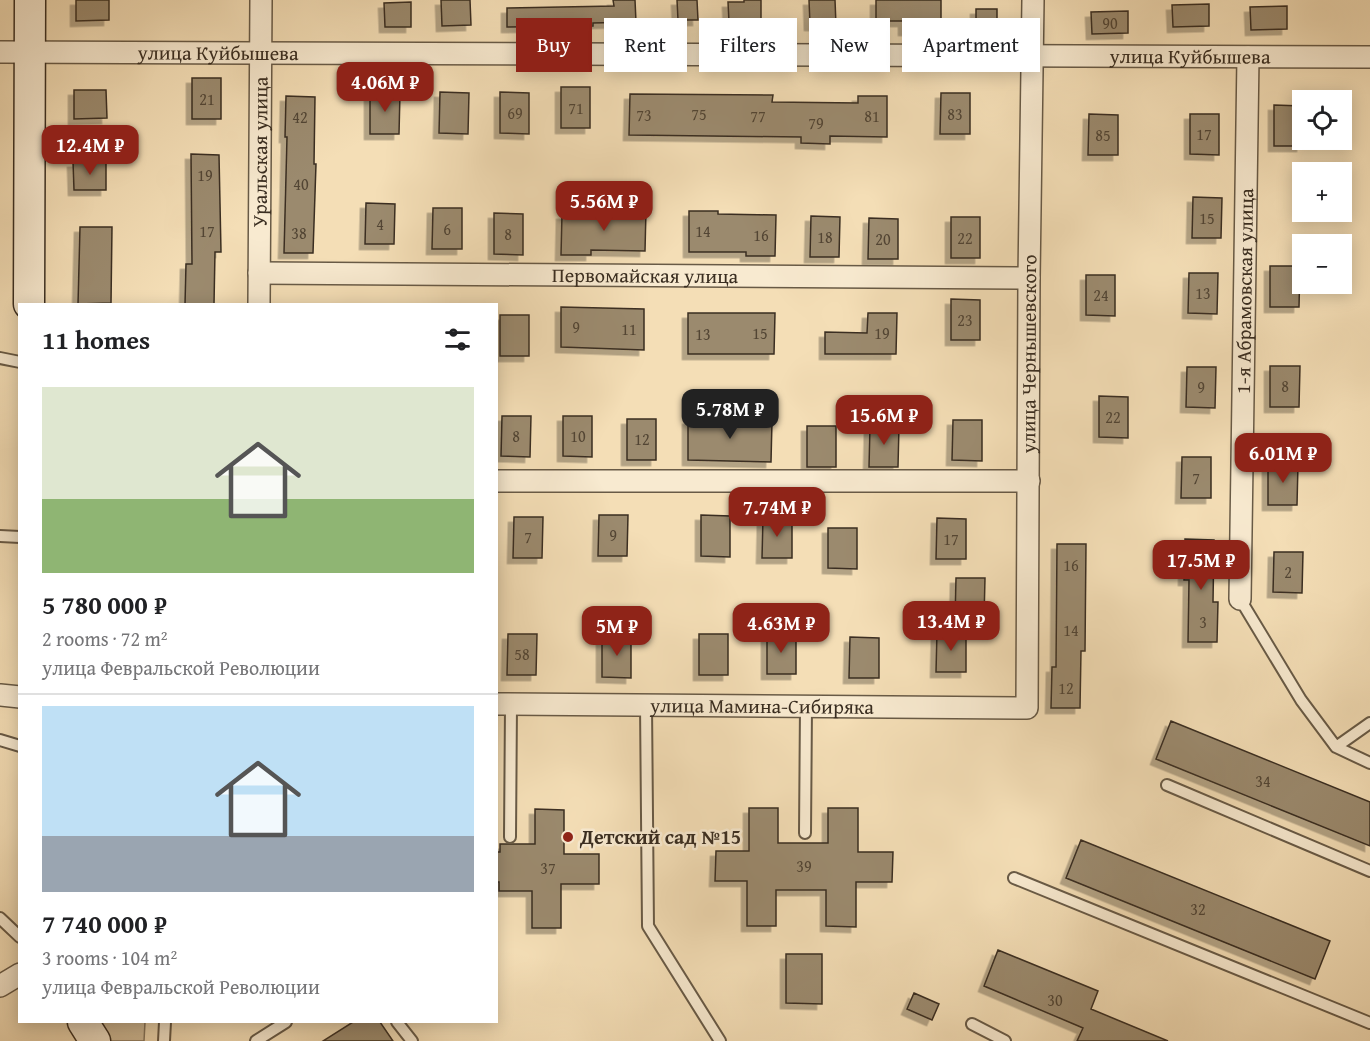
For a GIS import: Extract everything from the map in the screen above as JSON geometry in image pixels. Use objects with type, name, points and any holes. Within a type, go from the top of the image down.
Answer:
[{"type":"street","points":[[29,303],[30,0]]},
{"type":"street","name":"Уральская улица","points":[[259,303],[261,0]]},
{"type":"street","name":"улица Чернышевского","points":[[1032,0],[1032,18]]},
{"type":"street","name":"улица Куйбышева","points":[[0,52],[902,56]]},
{"type":"street","name":"улица Куйбышева","points":[[1040,57],[1370,57]]},
{"type":"street","name":"1-я Абрамовская улица","points":[[1240,599],[1248,57]]},
{"type":"street","name":"улица Чернышевского","points":[[1027,708],[1029,278],[1033,72]]},
{"type":"street","name":"Первомайская улица","points":[[259,273],[1029,278]]},
{"type":"street","points":[[498,481],[1029,481]]},
{"type":"street","points":[[0,695],[18,698]]},
{"type":"street","name":"улица Мамина-Сибиряка","points":[[504,704],[1027,708]]},
{"type":"street","points":[[0,986],[18,975]]},
{"type":"street","points":[[84,1023],[95,1041]]},
{"type":"lane","points":[[0,358],[18,362]]},
{"type":"lane","points":[[0,536],[18,537]]},
{"type":"lane","points":[[1240,599],[1301,700],[1336,747],[1370,763]]},
{"type":"lane","points":[[504,704],[510,837]]},
{"type":"lane","points":[[646,705],[648,926],[720,1041]]},
{"type":"lane","points":[[805,833],[806,706]]},
{"type":"lane","points":[[1336,747],[1370,723]]},
{"type":"lane","points":[[0,740],[18,745]]},
{"type":"lane","points":[[1167,785],[1370,871]]},
{"type":"lane","points":[[1014,878],[1370,1023]]},
{"type":"lane","points":[[0,918],[18,935]]},
{"type":"lane","points":[[164,1041],[165,1023]]},
{"type":"lane","points":[[256,1041],[284,1023]]},
{"type":"lane","points":[[398,1023],[412,1041]]},
{"type":"lane","points":[[972,1024],[1005,1041]]},
{"type":"shaded area","points":[[97,1023],[145,1023],[144,1041],[108,1041]]},
{"type":"building","points":[[76,0],[109,0],[109,20],[76,21]]},
{"type":"building","points":[[441,0],[470,0],[471,25],[442,26]]},
{"type":"building","points":[[613,0],[635,0],[636,18],[604,18],[604,23],[593,23],[592,26],[592,18],[516,18],[516,27],[507,27],[507,8],[614,6]]},
{"type":"building","points":[[677,0],[697,0],[698,20],[678,18]]},
{"type":"building","points":[[744,0],[761,0],[761,18],[729,18],[728,2],[744,2]]},
{"type":"building","points":[[809,0],[835,0],[836,18],[810,18]]},
{"type":"building","points":[[876,0],[941,0],[941,18],[902,18],[902,21],[890,21],[890,18],[876,18]]},
{"type":"building","points":[[411,2],[411,27],[385,27],[384,3]]},
{"type":"building","points":[[1209,4],[1209,26],[1173,27],[1172,5]]},
{"type":"building","points":[[1287,6],[1287,29],[1251,30],[1250,7]]},
{"type":"building","points":[[976,9],[997,9],[997,18],[976,18]]},
{"type":"building","points":[[1128,11],[1128,33],[1092,34],[1091,12]]},
{"type":"building","points":[[192,78],[221,78],[221,119],[192,119]]},
{"type":"building","points":[[561,87],[590,87],[590,128],[561,128]]},
{"type":"building","points":[[74,90],[106,90],[107,118],[74,119]]},
{"type":"building","points":[[440,92],[469,93],[468,134],[439,133]]},
{"type":"building","points":[[500,92],[529,93],[529,134],[500,133]]},
{"type":"building","points":[[370,93],[400,93],[399,134],[370,134]]},
{"type":"building","points":[[941,93],[970,93],[970,134],[940,134]]},
{"type":"building","points":[[630,94],[773,95],[772,102],[858,103],[858,96],[887,96],[887,137],[830,136],[830,144],[801,143],[801,137],[629,135]]},
{"type":"building","points":[[286,96],[315,97],[314,164],[316,164],[313,253],[284,253]]},
{"type":"building","points":[[1274,105],[1292,106],[1292,146],[1274,146]]},
{"type":"building","points":[[1089,114],[1118,115],[1118,155],[1088,155]]},
{"type":"building","points":[[1190,114],[1219,114],[1219,155],[1190,154]]},
{"type":"building","points":[[191,154],[219,155],[221,252],[215,252],[214,303],[185,303],[186,264],[192,264]]},
{"type":"building","points":[[106,161],[106,190],[74,190],[73,162]]},
{"type":"building","points":[[1193,197],[1222,198],[1221,238],[1192,238]]},
{"type":"building","points":[[366,203],[395,204],[394,244],[365,244]]},
{"type":"building","points":[[433,208],[462,208],[462,249],[432,249]]},
{"type":"building","points":[[616,209],[646,210],[645,251],[591,250],[591,255],[561,255],[562,214],[616,215]]},
{"type":"building","points":[[689,211],[776,215],[775,256],[746,256],[746,252],[689,252]]},
{"type":"building","points":[[494,213],[523,214],[523,255],[494,254]]},
{"type":"building","points":[[811,216],[840,217],[839,257],[810,257]]},
{"type":"building","points":[[951,217],[980,217],[980,258],[951,258]]},
{"type":"building","points":[[869,218],[898,219],[898,259],[868,259]]},
{"type":"building","points":[[80,227],[112,227],[111,303],[78,303]]},
{"type":"building","points":[[1270,266],[1292,266],[1292,294],[1299,294],[1299,307],[1270,307]]},
{"type":"building","points":[[1189,273],[1218,273],[1217,314],[1188,313]]},
{"type":"building","points":[[1086,275],[1115,275],[1115,316],[1086,315]]},
{"type":"building","points":[[951,299],[980,300],[980,340],[951,340]]},
{"type":"building","points":[[561,307],[644,309],[644,350],[561,347]]},
{"type":"building","points":[[688,313],[775,313],[774,354],[688,354]]},
{"type":"building","points":[[868,313],[897,313],[896,354],[825,354],[825,332],[867,333]]},
{"type":"building","points":[[500,315],[529,315],[529,356],[500,356]]},
{"type":"building","points":[[1270,366],[1300,366],[1299,407],[1270,407]]},
{"type":"building","points":[[1187,367],[1216,367],[1215,408],[1186,407]]},
{"type":"building","points":[[1099,396],[1128,397],[1128,438],[1099,437]]},
{"type":"building","points":[[502,416],[531,416],[530,457],[501,456]]},
{"type":"building","points":[[563,416],[592,416],[592,457],[563,456]]},
{"type":"building","points":[[627,419],[656,419],[656,460],[627,460]]},
{"type":"building","points":[[688,419],[772,421],[771,462],[688,460]]},
{"type":"building","points":[[953,420],[982,420],[982,461],[952,460]]},
{"type":"building","points":[[807,426],[836,426],[836,467],[807,467]]},
{"type":"building","points":[[870,426],[899,426],[898,467],[869,467]]},
{"type":"building","points":[[1182,457],[1211,457],[1211,498],[1181,498]]},
{"type":"building","points":[[1268,464],[1298,464],[1297,505],[1268,505]]},
{"type":"building","points":[[599,515],[628,515],[627,556],[598,556]]},
{"type":"building","points":[[701,515],[730,516],[730,557],[701,556]]},
{"type":"building","points":[[514,517],[543,517],[542,558],[513,558]]},
{"type":"building","points":[[763,517],[792,517],[792,558],[762,558]]},
{"type":"building","points":[[937,518],[966,519],[966,559],[936,559]]},
{"type":"building","points":[[828,528],[857,528],[857,569],[828,568]]},
{"type":"building","points":[[1185,539],[1214,540],[1213,602],[1218,602],[1217,642],[1188,642],[1189,580],[1184,580]]},
{"type":"building","points":[[1057,544],[1086,544],[1085,651],[1081,651],[1080,708],[1051,708],[1052,667],[1056,667]]},
{"type":"building","points":[[1274,552],[1303,552],[1302,593],[1273,592]]},
{"type":"building","points":[[956,578],[985,578],[984,619],[955,619]]},
{"type":"building","points":[[937,631],[966,632],[966,672],[936,672]]},
{"type":"building","points":[[767,633],[796,634],[796,674],[767,674]]},
{"type":"building","points":[[508,634],[537,634],[536,675],[507,675]]},
{"type":"building","points":[[699,634],[728,634],[728,675],[699,675]]},
{"type":"building","points":[[602,637],[631,637],[631,678],[602,677]]},
{"type":"building","points":[[850,637],[879,638],[879,678],[849,678]]},
{"type":"building","points":[[1171,721],[1370,802],[1370,846],[1156,759]]},
{"type":"building","points":[[749,808],[778,808],[778,843],[828,843],[828,808],[858,808],[858,852],[893,852],[892,882],[856,882],[856,927],[826,926],[826,890],[776,890],[776,926],[747,926],[747,881],[715,881],[716,851],[749,851]]},
{"type":"building","points":[[535,809],[564,810],[564,854],[599,854],[599,884],[561,884],[561,928],[532,928],[532,891],[499,891],[498,852],[500,852],[500,844],[535,844]]},
{"type":"building","points":[[1081,840],[1330,941],[1315,979],[1066,878]]},
{"type":"building","points":[[998,950],[1098,991],[1091,1009],[1168,1041],[1077,1041],[1083,1028],[984,986]]},
{"type":"building","points":[[786,954],[822,954],[822,1004],[786,1003]]},
{"type":"building","points":[[914,993],[939,1004],[932,1020],[907,1009]]},
{"type":"building","points":[[351,1023],[381,1023],[393,1041],[323,1041]]},
{"type":"place","name":"Детский сад №15","points":[[568,837]]}]
